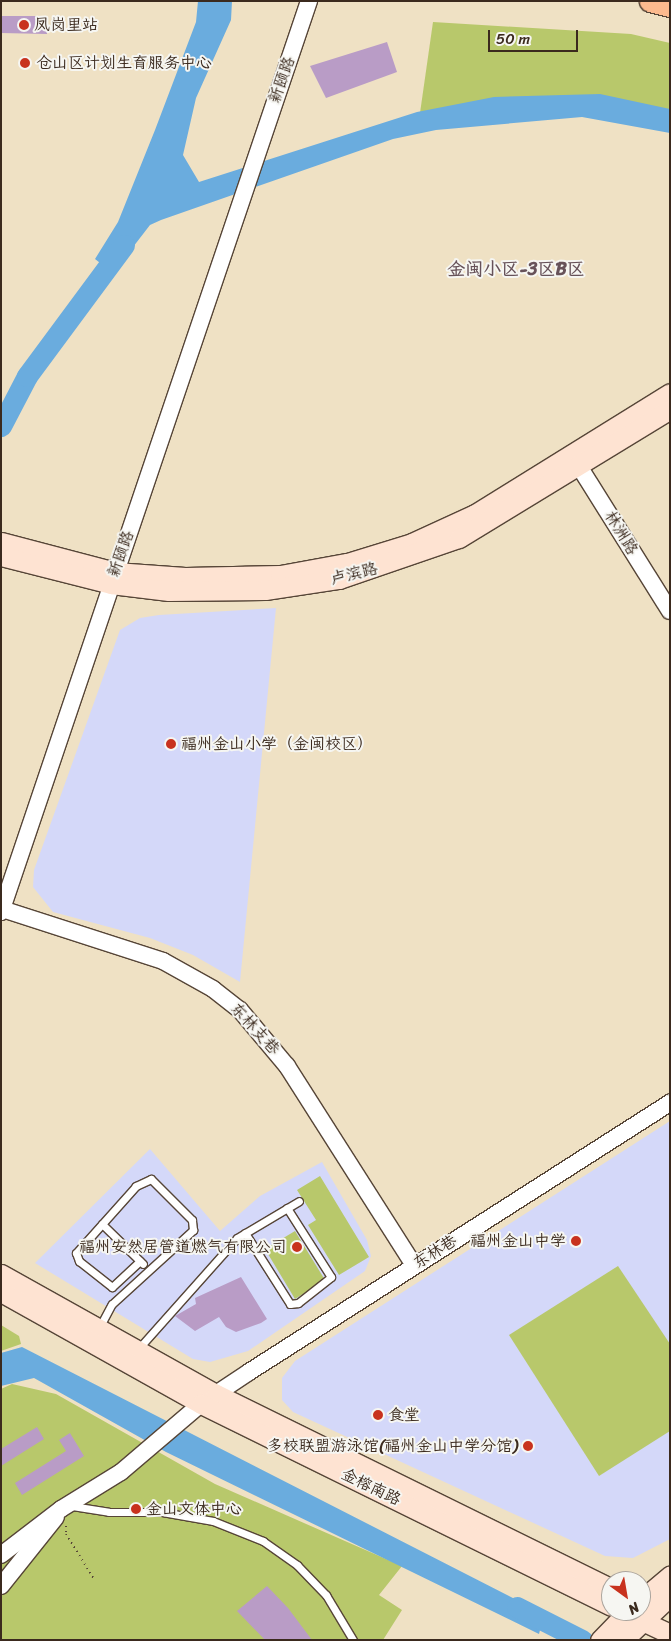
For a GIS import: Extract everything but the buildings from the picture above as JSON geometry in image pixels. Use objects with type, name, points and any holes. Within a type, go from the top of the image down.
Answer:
[{"type":"main road","points":[[650,1],[670,6]]},
{"type":"main road","points":[[575,460],[670,393]]},
{"type":"main road","name":"卢滨路","points":[[2,547],[113,578],[230,592],[339,579],[459,538],[575,460],[670,409]]},
{"type":"main road","name":"金榕南路","points":[[1,1274],[138,1350],[209,1399],[601,1583]]},
{"type":"main road","name":"金榕南路","points":[[1,1292],[209,1399],[601,1592]]},
{"type":"main road","points":[[651,1596],[670,1576]]},
{"type":"main road","points":[[651,1604],[670,1596]]},
{"type":"main road","name":"金榕南路","points":[[651,1620],[670,1634]]},
{"type":"main road","points":[[614,1636],[627,1621]]},
{"type":"street","name":"新颐路","points":[[2,910],[254,159],[309,1]]},
{"type":"street","name":"林洲路","points":[[575,460],[670,611]]},
{"type":"street","name":"东林支巷","points":[[2,910],[163,961],[213,989],[240,1010],[282,1059],[414,1265]]},
{"type":"street","name":"东林巷","points":[[1,1555],[16,1541],[64,1507],[121,1472],[209,1399],[414,1265],[670,1103]]},
{"type":"street","points":[[1,1586],[41,1541],[64,1507]]},
{"type":"lane","points":[[99,1328],[112,1304],[194,1225],[151,1179],[136,1186],[76,1253],[79,1261],[112,1287],[140,1261]]},
{"type":"lane","points":[[138,1350],[246,1233],[298,1201]]},
{"type":"lane","points":[[246,1233],[290,1304],[298,1303],[331,1277],[287,1208]]},
{"type":"lane","points":[[102,1224],[149,1269]]},
{"type":"lane","points":[[64,1507],[109,1512],[179,1515],[213,1521],[263,1541],[297,1565],[326,1595],[352,1640]]},
{"type":"path","points":[[64,1507],[66,1534],[94,1579]]},
{"type":"shaded area","name":"福州金山小学（金闽校区）","points":[[276,608],[240,982],[193,955],[150,938],[53,912],[33,887],[34,870],[120,630],[140,618],[159,615]]},
{"type":"shaded area","name":"福州金山中学","points":[[670,1121],[670,1539],[633,1558],[605,1556],[293,1412],[282,1400],[282,1378],[295,1361]]},
{"type":"shaded area","points":[[150,1149],[220,1231],[260,1196],[322,1162],[367,1240],[371,1256],[365,1271],[248,1351],[210,1362],[193,1359],[35,1263]]},
{"type":"green space","points":[[433,22],[631,34],[670,43],[670,113],[420,113]]},
{"type":"green space","points":[[320,1176],[369,1257],[339,1275],[308,1225],[316,1220],[297,1190]]},
{"type":"green space","points":[[295,1231],[325,1280],[295,1299],[265,1249]]},
{"type":"green space","points":[[618,1266],[670,1344],[670,1431],[599,1476],[509,1335]]},
{"type":"green space","points":[[1,1325],[19,1336],[21,1344],[1,1351]]},
{"type":"green space","name":"金山文体中心","points":[[12,1384],[56,1394],[215,1484],[402,1566],[379,1595],[402,1610],[383,1640],[1,1640],[1,1389]]},
{"type":"water","points":[[198,1],[232,1],[231,20],[196,98],[183,155],[199,182],[417,112],[494,97],[600,94],[670,109],[670,133],[582,117],[436,130],[393,139],[150,225],[113,273],[95,259],[118,222],[155,130],[196,22]]},
{"type":"water","points":[[22,1347],[544,1614],[539,1634],[166,1452],[34,1378],[1,1386],[1,1353]]},
{"type":"waterway","points":[[1,426],[27,376],[124,245]]},
{"type":"waterway","points":[[517,1607],[582,1640]]},
{"type":"place","name":"凤岗里站","points":[[24,25]]},
{"type":"place","name":"仓山区计划生育服务中心","points":[[25,63]]},
{"type":"place","name":"福州金山小学（金闽校区）","points":[[171,744]]},
{"type":"place","name":"福州金山中学","points":[[576,1241]]},
{"type":"place","name":"福州安然居管道燃气有限公司","points":[[297,1247]]},
{"type":"place","name":"食堂","points":[[378,1415]]},
{"type":"place","name":"多校联盟游泳馆(福州金山中学分馆)","points":[[528,1446]]},
{"type":"place","name":"金山文体中心","points":[[136,1509]]},
{"type":"district","name":"金闽小区-3区B区","points":[[516,269]]}]
